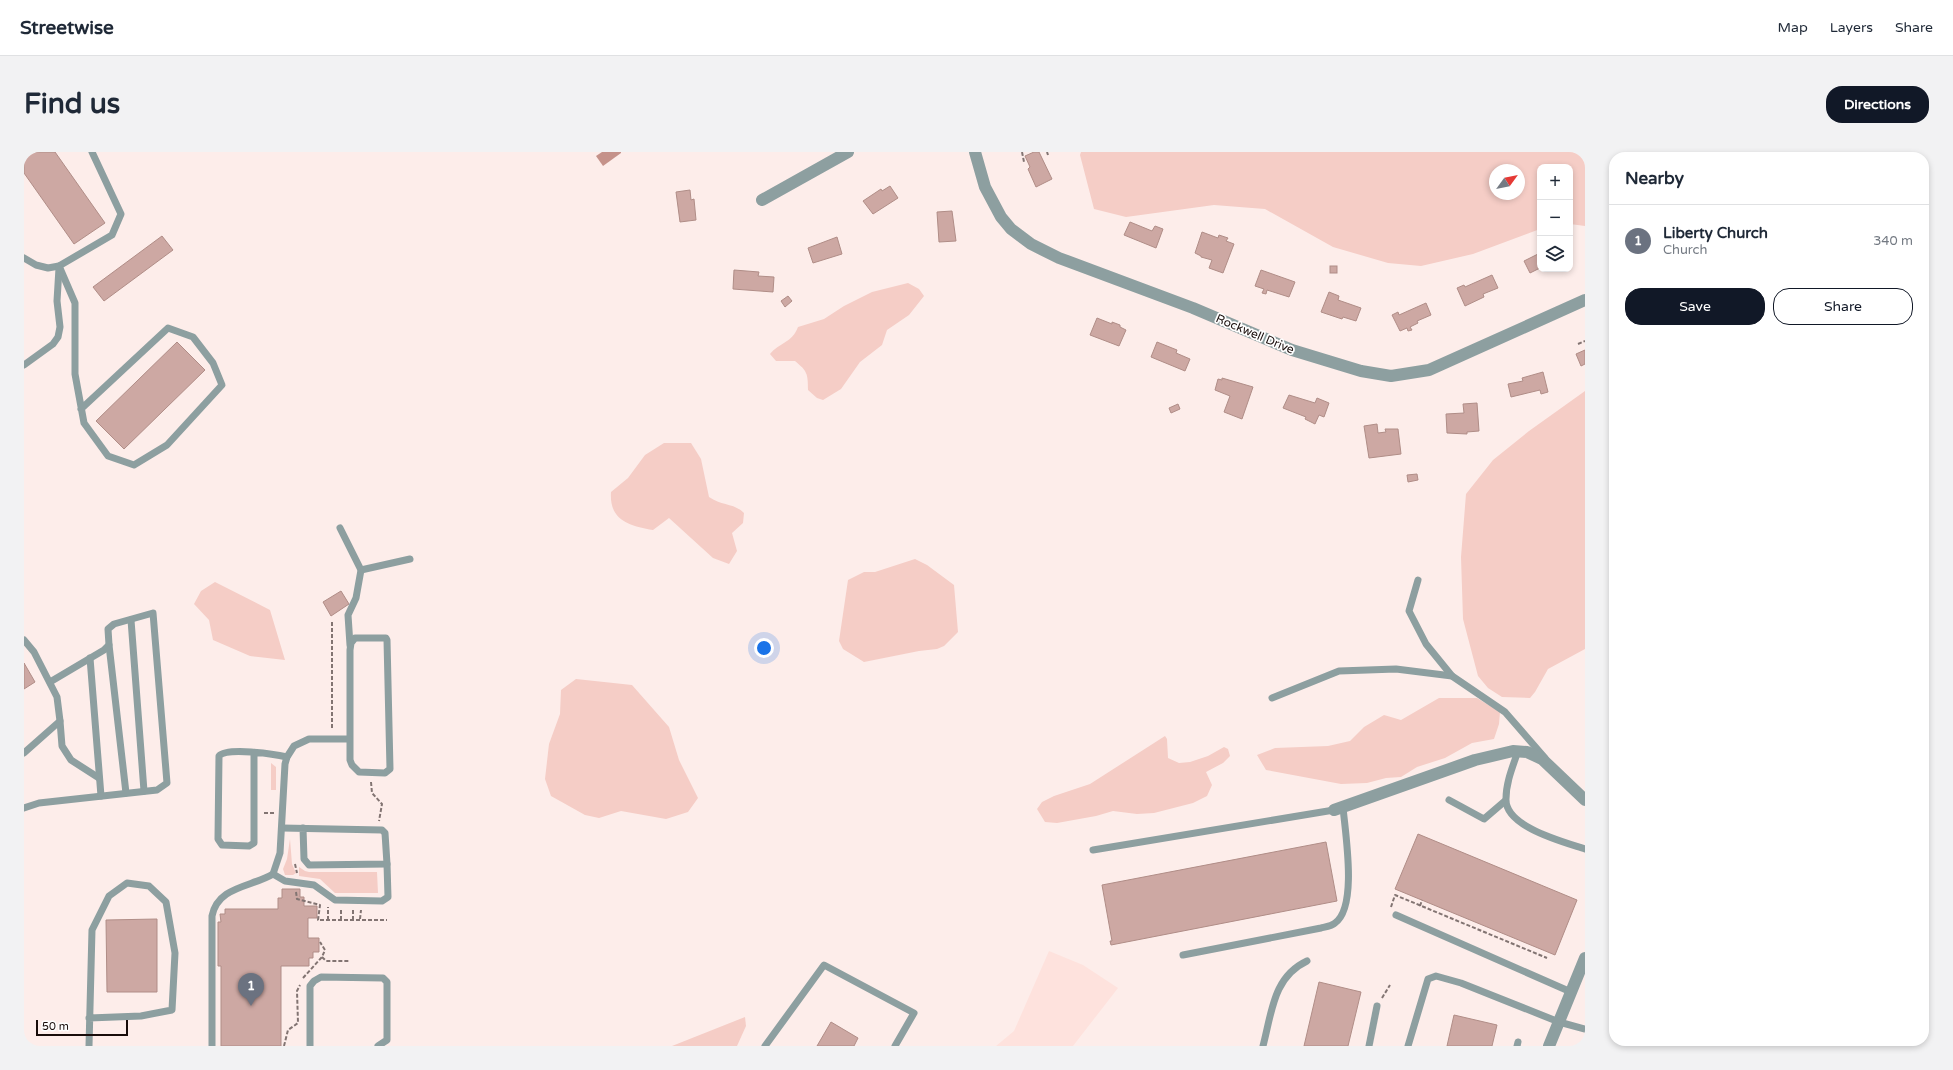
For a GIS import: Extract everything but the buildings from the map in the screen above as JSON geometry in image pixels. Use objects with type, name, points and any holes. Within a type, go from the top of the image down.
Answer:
[{"type":"street","points":[[762,200],[848,152]]},
{"type":"street","name":"Rockwell Drive","points":[[975,152],[985,187],[1001,217],[1011,229],[1031,244],[1059,258],[1193,308],[1292,350],[1361,371],[1391,376],[1429,370],[1585,300]]},
{"type":"street","points":[[1339,809],[1475,760],[1518,751],[1538,756],[1556,770],[1585,800]]},
{"type":"street","points":[[1549,1046],[1585,958]]},
{"type":"lane","points":[[26,261],[48,268],[59,266],[112,235],[121,214],[92,152]]},
{"type":"lane","points":[[24,365],[53,344],[58,337],[60,327],[57,301],[59,266]]},
{"type":"lane","points":[[59,266],[75,303],[75,374],[81,409],[84,423],[108,456],[134,465],[167,446],[222,384],[213,363],[193,337],[168,328],[81,409]]},
{"type":"lane","points":[[340,528],[361,570],[356,598],[348,615],[350,645],[349,738],[352,765],[359,772],[385,772],[390,769],[388,642],[386,638],[356,638],[353,639],[350,645]]},
{"type":"lane","points":[[361,570],[410,559]]},
{"type":"lane","points":[[1418,580],[1409,611],[1426,644],[1452,676],[1505,712],[1556,770]]},
{"type":"lane","points":[[24,808],[39,803],[157,790],[167,783],[153,613],[114,624],[108,629],[126,793]]},
{"type":"lane","points":[[131,620],[144,791]]},
{"type":"lane","points":[[24,640],[34,652],[58,697],[62,746],[71,760],[99,778]]},
{"type":"lane","points":[[50,682],[109,645]]},
{"type":"lane","points":[[90,658],[101,796]]},
{"type":"lane","points":[[1272,698],[1339,672],[1396,669],[1452,676]]},
{"type":"lane","points":[[24,753],[60,721]]},
{"type":"lane","points":[[212,1046],[213,909],[218,901],[229,892],[264,880],[274,874],[279,860],[285,764],[287,757],[294,746],[309,739],[349,738]]},
{"type":"lane","points":[[1518,751],[1508,784],[1505,801],[1513,817],[1531,830],[1585,849]]},
{"type":"lane","points":[[254,753],[254,844],[249,846],[222,845],[218,839],[218,756],[227,752],[254,753],[287,757]]},
{"type":"lane","points":[[1449,800],[1484,819],[1505,801]]},
{"type":"lane","points":[[1093,850],[1339,809],[1348,896],[1344,912],[1336,923],[1321,928],[1183,955]]},
{"type":"lane","points":[[274,874],[285,881],[314,885],[335,900],[382,901],[388,897],[385,832],[377,830],[282,828]]},
{"type":"lane","points":[[303,828],[304,858],[309,865],[387,864]]},
{"type":"lane","points":[[89,1018],[141,1016],[172,1010],[175,953],[166,902],[149,886],[127,883],[109,896],[92,930],[89,1018],[89,1046]]},
{"type":"lane","points":[[1396,915],[1571,992]]},
{"type":"lane","points":[[1263,1046],[1279,987],[1285,977],[1297,966],[1308,961]]},
{"type":"lane","points":[[765,1046],[824,965],[914,1013],[895,1046]]},
{"type":"lane","points":[[1408,1046],[1428,979],[1436,976],[1461,983],[1559,1022],[1585,1028]]},
{"type":"lane","points":[[310,1046],[310,986],[314,981],[321,977],[383,978],[387,982],[387,1040],[378,1046]]},
{"type":"lane","points":[[1369,1046],[1377,1006]]},
{"type":"path","points":[[1022,152],[1024,162]]},
{"type":"path","points":[[1578,344],[1585,341]]},
{"type":"path","points":[[332,622],[332,731]]},
{"type":"path","points":[[370,772],[372,793],[382,804],[377,830]]},
{"type":"path","points":[[261,813],[275,813]]},
{"type":"path","points":[[296,889],[297,900],[320,906],[318,920],[387,920]]},
{"type":"path","points":[[1396,915],[1389,910],[1395,895],[1547,958]]},
{"type":"path","points":[[1420,906],[1422,900]]},
{"type":"path","points":[[1473,927],[1475,922]]},
{"type":"path","points":[[1524,949],[1526,944]]},
{"type":"path","points":[[322,957],[326,961],[349,961]]},
{"type":"path","points":[[1377,1006],[1390,985]]},
{"type":"shaded area","points":[[602,152],[621,153],[603,166],[596,156]]},
{"type":"shaded area","points":[[1081,152],[1585,152],[1585,226],[1573,224],[1573,164],[1537,164],[1537,230],[1473,254],[1421,266],[1388,263],[1333,247],[1265,209],[1214,205],[1126,217],[1094,209],[1080,155]]},
{"type":"shaded area","points":[[908,283],[919,289],[924,296],[909,315],[887,330],[882,345],[860,362],[841,389],[823,400],[817,398],[808,390],[806,373],[799,364],[795,361],[776,361],[770,354],[789,339],[798,327],[824,319],[844,306],[872,292]]},
{"type":"shaded area","points":[[1585,391],[1585,649],[1548,669],[1530,698],[1502,697],[1488,688],[1478,676],[1463,619],[1461,557],[1466,494],[1493,460],[1529,431]]},
{"type":"shaded area","points":[[664,443],[691,443],[701,459],[709,497],[736,508],[744,513],[743,523],[732,533],[737,551],[729,564],[713,558],[669,518],[653,530],[629,524],[622,520],[613,509],[611,492],[628,478],[645,455]]},
{"type":"shaded area","points":[[915,559],[927,565],[954,585],[958,632],[944,646],[937,649],[864,662],[843,649],[839,641],[848,580],[864,572],[875,572]]},
{"type":"shaded area","points":[[215,582],[270,610],[285,660],[250,656],[213,640],[209,620],[194,604],[201,591]]},
{"type":"shaded area","points":[[576,679],[632,685],[669,727],[679,760],[698,798],[688,812],[666,819],[621,811],[599,818],[585,815],[551,796],[545,779],[549,744],[560,714],[561,690]]},
{"type":"shaded area","points":[[1439,698],[1477,698],[1500,712],[1499,724],[1494,739],[1472,743],[1445,758],[1417,767],[1401,777],[1386,778],[1367,783],[1341,784],[1266,770],[1257,755],[1275,748],[1328,746],[1350,741],[1364,727],[1384,715],[1401,720]]},
{"type":"shaded area","points":[[1165,736],[1167,739],[1168,758],[1179,763],[1190,762],[1208,756],[1224,747],[1228,749],[1230,756],[1223,763],[1206,772],[1212,785],[1207,796],[1193,803],[1154,813],[1137,814],[1113,811],[1096,816],[1057,823],[1045,822],[1037,809],[1042,802],[1054,796],[1090,784]]},
{"type":"shaded area","points":[[271,763],[276,767],[276,790],[271,790]]},
{"type":"shaded area","points":[[290,839],[292,864],[296,873],[293,875],[285,875],[283,869],[287,859]]},
{"type":"shaded area","points":[[299,867],[309,872],[377,872],[378,893],[335,893],[320,879],[299,876]]},
{"type":"shaded area","points":[[1049,951],[1083,965],[1118,988],[1073,1046],[996,1046],[1014,1031]]},
{"type":"shaded area","points":[[745,1017],[746,1026],[737,1046],[672,1046]]},
{"type":"place","name":"Liberty Church","points":[[251,1006]]}]
